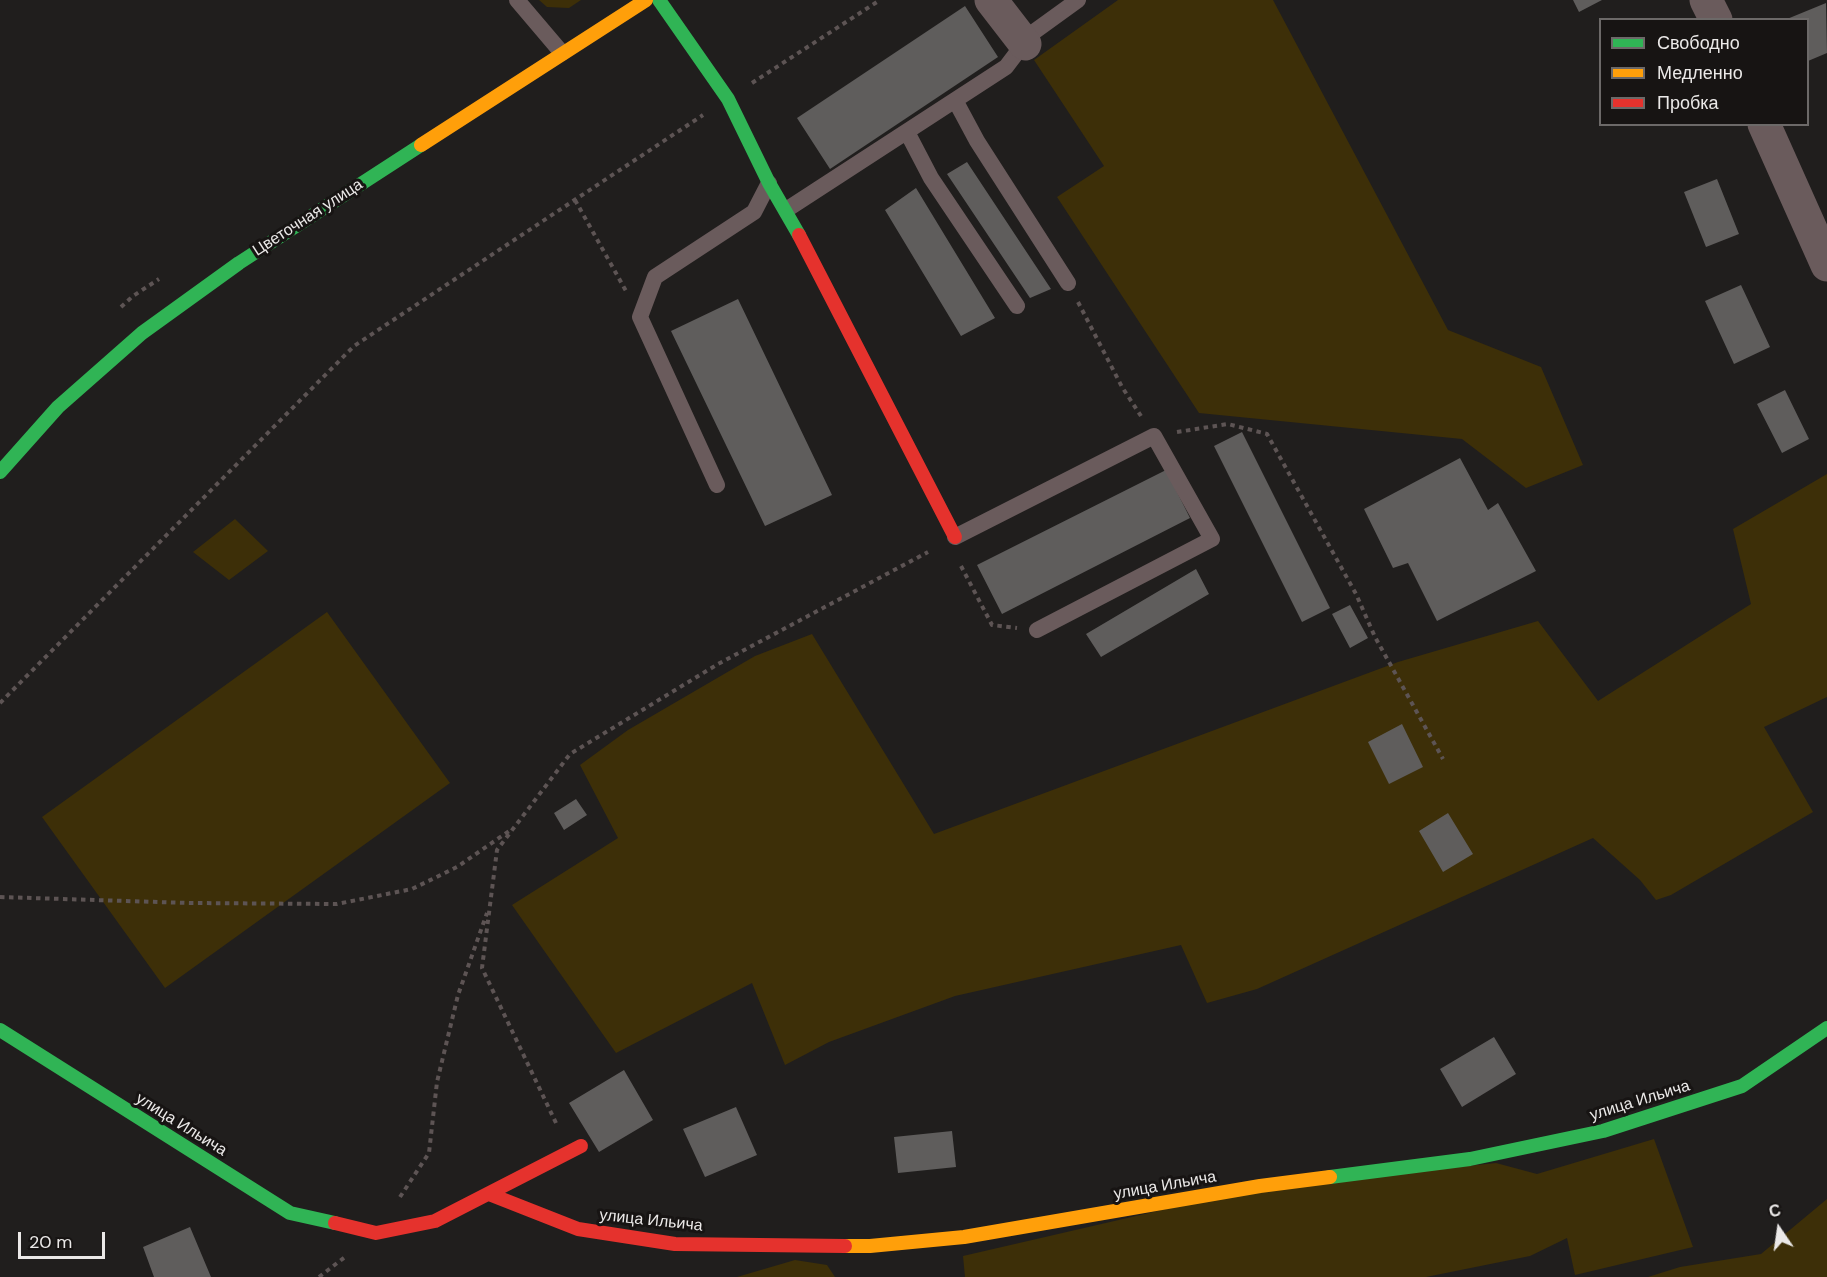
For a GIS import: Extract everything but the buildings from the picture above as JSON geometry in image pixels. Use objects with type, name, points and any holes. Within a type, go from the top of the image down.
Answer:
[{"type":"street","name":"Цветочная улица","points":[[0,472],[58,407],[142,333],[239,263],[646,0]]},
{"type":"street","points":[[659,0],[728,99],[951,539]]},
{"type":"street","points":[[991,0],[1024,44]]},
{"type":"street","points":[[1706,0],[1715,18]]},
{"type":"street","points":[[1765,126],[1827,265]]},
{"type":"street","name":"улица Ильича","points":[[489,1194],[578,1229],[675,1244],[870,1246],[964,1238],[1260,1186],[1470,1159],[1603,1131],[1742,1086],[1827,1028]]},
{"type":"street","name":"улица Ильича","points":[[0,1030],[290,1213],[376,1233],[435,1221],[581,1146]]},
{"type":"lane","points":[[517,0],[562,53]]},
{"type":"lane","points":[[786,210],[1006,67],[1031,34],[1078,0]]},
{"type":"lane","points":[[955,100],[977,141],[1068,283]]},
{"type":"lane","points":[[907,132],[931,178],[1017,306]]},
{"type":"lane","points":[[717,485],[640,318],[655,277],[754,212],[769,183]]},
{"type":"lane","points":[[951,539],[1154,436],[1212,539],[1037,630]]},
{"type":"path","points":[[0,703],[354,346],[880,0]]},
{"type":"path","points":[[575,200],[640,318]]},
{"type":"path","points":[[1068,283],[1122,387],[1154,436],[1228,424],[1267,434],[1356,594],[1375,637],[1443,759]]},
{"type":"path","points":[[557,1125],[482,968],[497,850],[570,753],[717,664],[951,539],[992,625],[1037,630]]},
{"type":"path","points":[[0,897],[189,903],[337,904],[412,889],[457,867],[514,827]]},
{"type":"path","points":[[376,1233],[429,1153],[437,1082],[458,995],[489,905]]},
{"type":"shaded area","points":[[539,0],[581,0],[569,8],[547,7]]},
{"type":"shaded area","points":[[1118,0],[1273,0],[1448,330],[1541,367],[1583,465],[1526,488],[1462,439],[1199,413],[1057,197],[1104,166],[1034,60]]},
{"type":"shaded area","points":[[1827,474],[1827,697],[1764,727],[1813,812],[1671,895],[1656,900],[1640,880],[1593,838],[1257,989],[1207,1003],[1181,945],[955,996],[829,1042],[785,1065],[752,983],[616,1053],[512,905],[618,838],[580,765],[628,730],[755,656],[812,634],[934,834],[1398,662],[1538,621],[1598,701],[1751,604],[1733,529]]},
{"type":"shaded area","points":[[235,519],[268,551],[229,580],[193,552]]},
{"type":"shaded area","points":[[327,612],[450,783],[165,988],[42,817]]},
{"type":"shaded area","points":[[1654,1139],[1693,1247],[1575,1275],[1567,1238],[1530,1256],[1426,1277],[965,1277],[963,1256],[1257,1188],[1496,1163],[1537,1174]]},
{"type":"shaded area","points":[[1827,1199],[1827,1277],[1648,1277],[1680,1267],[1761,1254]]},
{"type":"shaded area","points":[[795,1260],[827,1265],[835,1277],[737,1277]]},
{"type":"traffic: fast","points":[[659,0],[728,99],[769,183],[799,235]]},
{"type":"traffic: fast","points":[[0,472],[58,407],[142,333],[239,263],[421,145]]},
{"type":"traffic: fast","points":[[1330,1177],[1470,1159],[1603,1131],[1742,1086],[1827,1028]]},
{"type":"traffic: fast","points":[[0,1030],[290,1213],[335,1223]]},
{"type":"traffic: slow","points":[[421,145],[646,0]]},
{"type":"traffic: slow","points":[[845,1246],[870,1246],[964,1237],[1260,1186],[1330,1177]]},
{"type":"traffic: jam","points":[[799,235],[955,537]]},
{"type":"traffic: jam","points":[[335,1223],[376,1233],[435,1221],[581,1146]]},
{"type":"traffic: jam","points":[[489,1194],[578,1229],[675,1244],[845,1246]]}]
